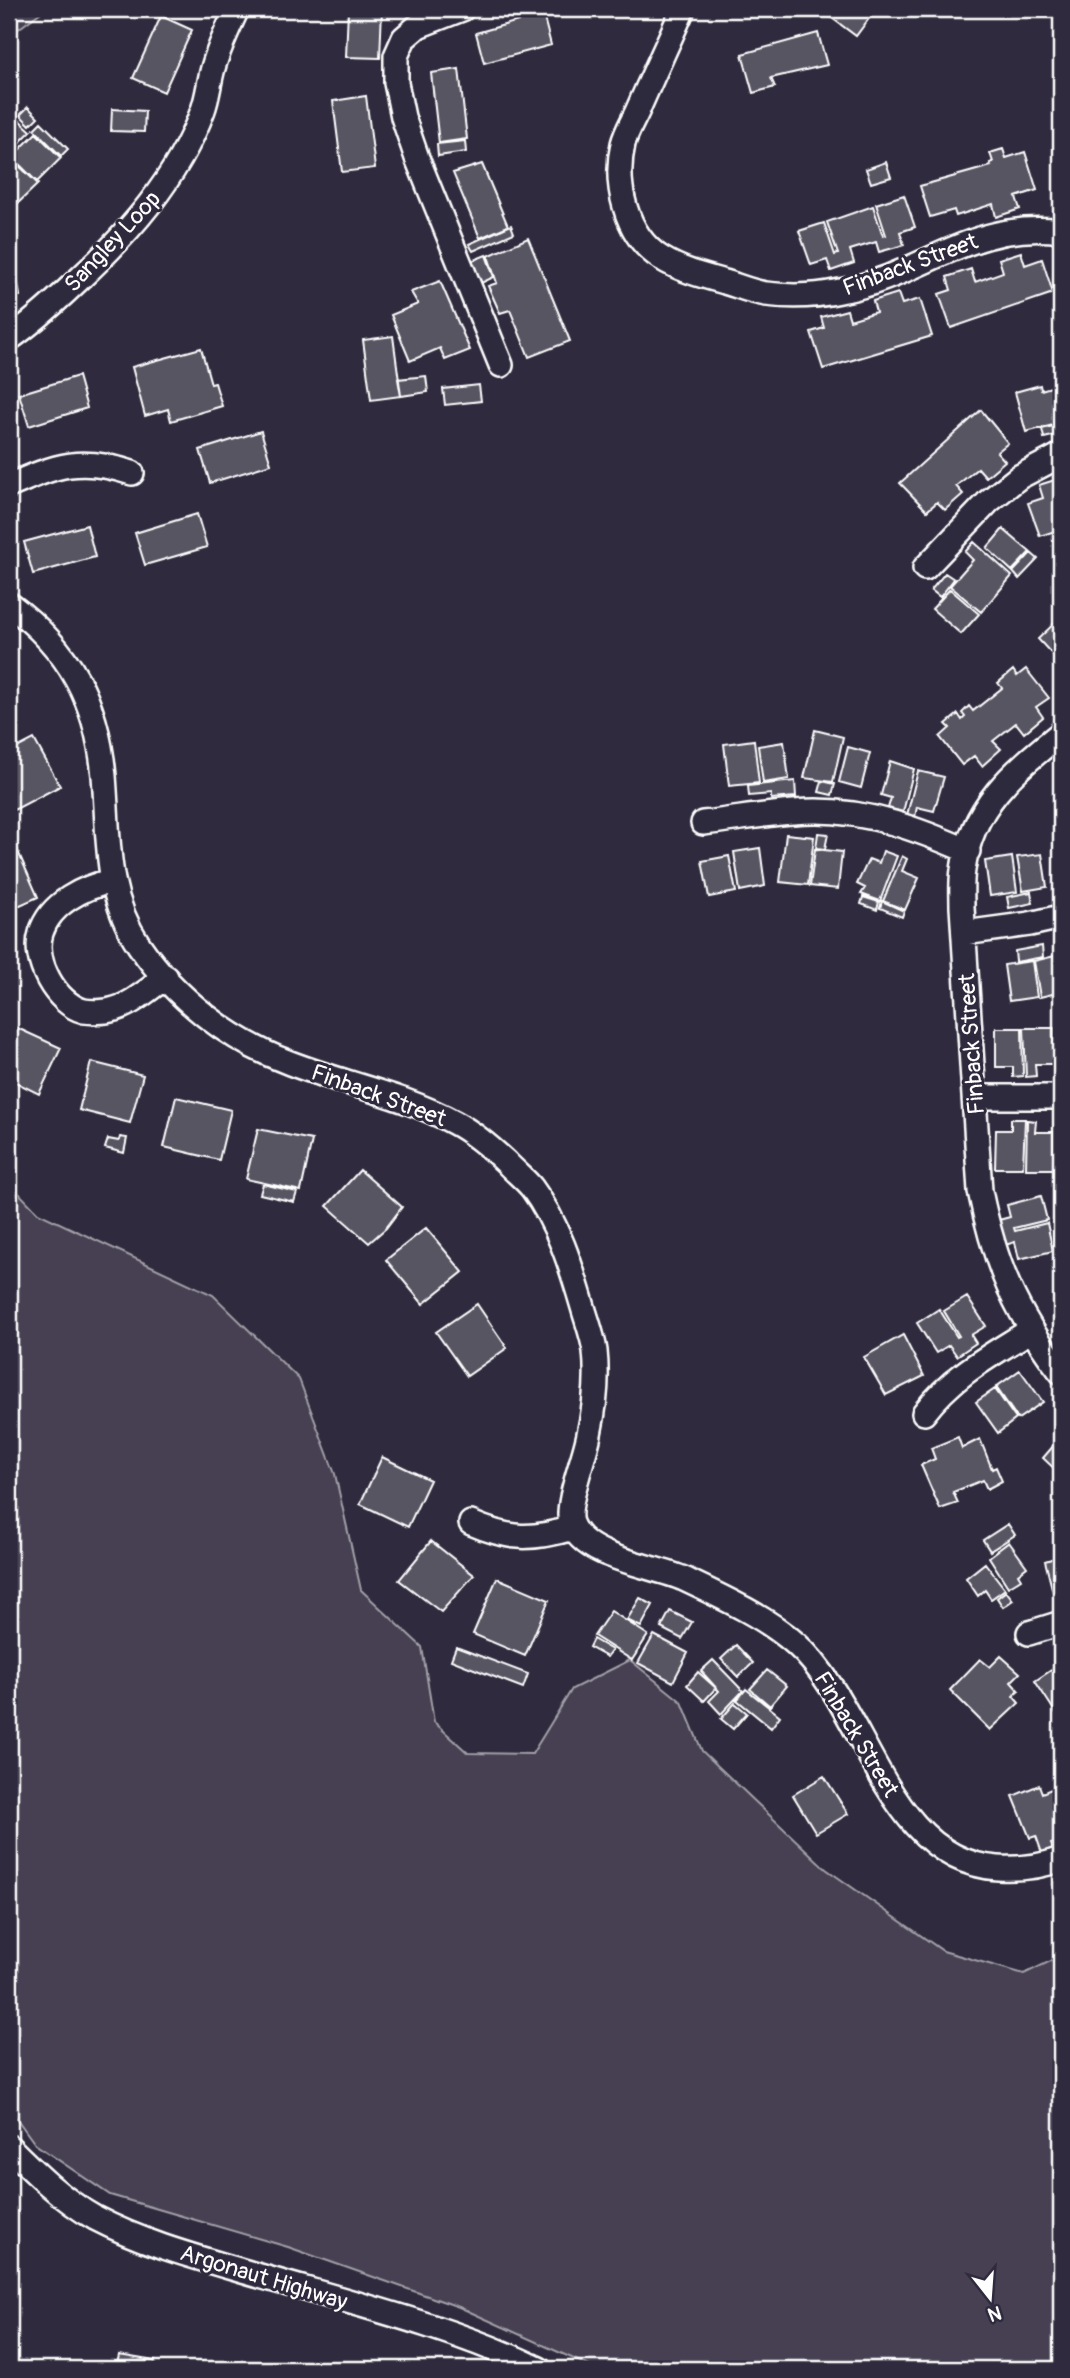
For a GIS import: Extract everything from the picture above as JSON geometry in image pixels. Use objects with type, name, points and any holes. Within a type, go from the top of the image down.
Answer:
[{"type":"street","name":"Sangley Loop","points":[[9,339],[63,295],[112,249],[143,215],[166,183],[204,108],[225,33],[237,9]]},
{"type":"street","name":"Finback Street","points":[[683,9],[623,143],[621,187],[627,213],[642,240],[660,257],[694,274],[766,294],[807,295],[840,291],[878,281],[971,240],[1033,228],[1061,231]]},
{"type":"street","points":[[448,11],[418,26],[404,38],[396,56],[396,83],[402,117],[501,365]]},
{"type":"street","points":[[925,568],[989,501],[1019,477],[1061,455]]},
{"type":"street","points":[[9,486],[38,473],[78,463],[107,465],[132,473]]},
{"type":"street","name":"Finback Street","points":[[9,604],[26,617],[64,659],[84,689],[99,737],[112,881],[122,912],[139,945],[166,977],[194,1007],[230,1034],[286,1062],[405,1102],[456,1123],[490,1147],[531,1186],[557,1232],[595,1348],[596,1391],[589,1435],[569,1509],[573,1528],[580,1538],[601,1551],[679,1576],[742,1608],[794,1642],[822,1671],[837,1694],[901,1808],[947,1853],[976,1867],[1012,1869],[1045,1866],[1061,1859]]},
{"type":"street","name":"Finback Street","points":[[1061,733],[1023,764],[984,809],[974,831],[963,869],[964,933],[980,1191],[989,1237],[1009,1288],[1031,1330],[1061,1372]]},
{"type":"street","points":[[702,823],[816,811],[856,814],[903,826],[968,851]]},
{"type":"street","points":[[112,881],[90,886],[66,900],[49,916],[40,934],[40,958],[48,981],[63,998],[83,1011],[111,1010],[136,999],[166,977]]},
{"type":"street","points":[[964,933],[1061,917]]},
{"type":"street","points":[[974,1097],[1061,1097]]},
{"type":"street","points":[[924,1413],[940,1392],[958,1376],[1031,1330]]},
{"type":"street","points":[[471,1522],[491,1531],[523,1538],[543,1537],[573,1528]]},
{"type":"street","points":[[1029,1633],[1061,1623]]},
{"type":"street","name":"Argonaut Highway","points":[[9,2147],[34,2173],[63,2196],[93,2216],[132,2236],[469,2340],[539,2369]]},
{"type":"shaded area","points":[[9,9],[45,9],[9,36]]},
{"type":"shaded area","points":[[9,1183],[38,1213],[213,1295],[299,1379],[335,1474],[361,1590],[422,1647],[434,1722],[468,1753],[532,1754],[572,1689],[630,1660],[682,1702],[702,1751],[826,1869],[943,1951],[1024,1974],[1061,1956],[1061,2369],[596,2369],[459,2307],[288,2247],[110,2195],[35,2144],[9,2108]]},
{"type":"building","points":[[348,9],[382,9],[380,58],[346,57]]},
{"type":"building","points":[[833,9],[876,9],[856,36],[828,15]]},
{"type":"building","points":[[543,14],[551,45],[484,63],[476,33]]},
{"type":"building","points":[[161,16],[192,30],[164,92],[133,78]]},
{"type":"building","points":[[818,33],[827,65],[771,78],[775,87],[753,93],[742,54]]},
{"type":"building","points":[[459,69],[467,139],[439,143],[431,73]]},
{"type":"building","points":[[366,96],[375,168],[342,172],[333,101]]},
{"type":"building","points":[[28,107],[38,117],[30,125],[20,115]]},
{"type":"building","points":[[112,109],[145,111],[144,132],[111,131]]},
{"type":"building","points":[[19,120],[31,131],[13,149],[9,145],[9,130]]},
{"type":"building","points":[[41,122],[68,149],[61,156],[34,129]]},
{"type":"building","points":[[36,133],[61,158],[37,182],[12,157]]},
{"type":"building","points":[[465,141],[466,152],[438,156],[437,144]]},
{"type":"building","points":[[1003,149],[1006,158],[1025,152],[1037,190],[1016,197],[1020,209],[996,217],[993,204],[956,216],[954,210],[930,217],[920,186],[991,166],[990,163],[993,162],[990,153]]},
{"type":"building","points":[[10,157],[38,184],[14,207],[9,201]]},
{"type":"building","points":[[886,162],[891,177],[871,183],[866,169]]},
{"type":"building","points":[[482,164],[508,226],[480,238],[453,173]]},
{"type":"building","points":[[904,195],[915,227],[900,232],[904,245],[879,252],[876,242],[850,250],[854,263],[831,271],[827,260],[811,265],[799,231],[824,223],[835,255],[838,254],[827,222],[873,206],[883,236],[886,235],[876,204]]},
{"type":"building","points":[[511,225],[514,233],[473,251],[469,244]]},
{"type":"building","points":[[9,228],[20,296],[9,298]]},
{"type":"building","points":[[528,238],[570,341],[529,357],[510,310],[500,313],[488,286],[497,283],[488,256]]},
{"type":"building","points":[[1021,252],[1025,265],[1042,259],[1053,293],[951,328],[939,294],[951,290],[947,277],[971,269],[975,282],[1003,272],[999,259]]},
{"type":"building","points":[[486,255],[494,277],[479,284],[471,261]]},
{"type":"building","points":[[440,281],[470,350],[445,360],[440,348],[410,361],[391,315],[418,304],[411,292]]},
{"type":"building","points":[[898,293],[902,304],[920,299],[932,336],[823,369],[811,332],[824,328],[821,317],[847,310],[850,320],[876,312],[873,301]]},
{"type":"building","points":[[393,336],[401,396],[371,400],[363,340]]},
{"type":"building","points":[[201,348],[211,384],[215,383],[222,406],[171,421],[168,409],[145,416],[132,367]]},
{"type":"building","points":[[78,376],[87,408],[29,426],[19,394]]},
{"type":"building","points":[[426,376],[428,392],[401,396],[398,379]]},
{"type":"building","points":[[1061,384],[1061,423],[1026,432],[1015,392],[1040,385],[1041,390]]},
{"type":"building","points":[[479,385],[481,401],[445,405],[443,389]]},
{"type":"building","points":[[981,410],[1008,443],[997,452],[1005,461],[986,477],[978,468],[956,486],[963,494],[945,510],[937,502],[927,511],[900,483]]},
{"type":"building","points":[[1061,424],[1061,434],[1044,438],[1042,429]]},
{"type":"building","points":[[261,431],[271,464],[210,483],[200,450]]},
{"type":"building","points":[[1061,478],[1061,529],[1040,536],[1028,503],[1043,498],[1039,485]]},
{"type":"building","points":[[197,514],[207,547],[145,565],[135,533]]},
{"type":"building","points":[[87,525],[95,557],[33,574],[24,542]]},
{"type":"building","points":[[1003,529],[1030,552],[1012,571],[987,548]]},
{"type":"building","points":[[974,542],[1012,576],[981,612],[950,586],[973,560],[965,552]]},
{"type":"building","points":[[1031,553],[1038,559],[1019,579],[1013,572]]},
{"type":"building","points":[[945,573],[954,579],[940,597],[931,590]]},
{"type":"building","points":[[950,589],[979,614],[961,634],[932,609]]},
{"type":"building","points":[[1061,617],[1061,664],[1038,639]]},
{"type":"building","points":[[1026,669],[1049,698],[1036,707],[1043,717],[1024,733],[1016,723],[993,741],[1001,749],[982,766],[974,756],[962,765],[940,737],[950,728],[946,724],[958,714],[962,720],[965,717],[962,713],[969,706],[973,711],[1002,688],[998,683],[1013,670],[1017,676]]},
{"type":"building","points":[[815,730],[843,737],[833,782],[804,778]]},
{"type":"building","points":[[34,739],[60,786],[14,810],[9,800],[9,752]]},
{"type":"building","points":[[754,740],[759,783],[729,786],[724,744]]},
{"type":"building","points":[[784,742],[789,779],[763,783],[758,746]]},
{"type":"building","points":[[848,747],[870,753],[861,788],[839,782]]},
{"type":"building","points":[[890,761],[914,769],[903,812],[888,808],[891,798],[881,795]]},
{"type":"building","points":[[918,771],[944,777],[934,811],[917,807],[915,817],[907,815]]},
{"type":"building","points":[[795,781],[796,797],[771,799],[771,794],[749,796],[748,786]]},
{"type":"building","points":[[822,781],[835,784],[832,795],[819,792]]},
{"type":"building","points":[[818,833],[828,834],[825,849],[816,848]]},
{"type":"building","points":[[786,834],[814,837],[808,885],[780,882]]},
{"type":"building","points":[[16,847],[38,897],[9,910],[9,851]]},
{"type":"building","points":[[760,848],[765,886],[740,891],[734,852]]},
{"type":"building","points":[[815,849],[842,852],[838,889],[810,886]]},
{"type":"building","points":[[883,851],[897,856],[880,901],[861,894],[865,888],[857,884],[869,859],[879,863]]},
{"type":"building","points":[[1042,854],[1047,887],[1023,891],[1017,857]]},
{"type":"building","points":[[729,856],[736,892],[709,897],[702,861]]},
{"type":"building","points":[[902,856],[907,859],[902,871],[919,878],[905,910],[883,901]]},
{"type":"building","points":[[1012,857],[1017,892],[990,896],[985,861]]},
{"type":"building","points":[[1031,892],[1033,903],[1009,908],[1007,897]]},
{"type":"building","points":[[863,897],[879,902],[877,910],[861,904]]},
{"type":"building","points":[[882,901],[904,911],[902,917],[880,908]]},
{"type":"building","points":[[1042,946],[1043,957],[1016,962],[1015,951]]},
{"type":"building","points":[[1059,955],[1061,992],[1040,997],[1034,961]]},
{"type":"building","points":[[1032,961],[1037,997],[1009,1001],[1004,965]]},
{"type":"building","points":[[15,1027],[61,1048],[39,1094],[9,1079],[9,1039]]},
{"type":"building","points":[[996,1028],[1022,1028],[1023,1076],[1013,1077],[1013,1067],[996,1067]]},
{"type":"building","points":[[1024,1028],[1054,1028],[1055,1064],[1035,1064],[1036,1076],[1026,1077]]},
{"type":"building","points":[[91,1062],[143,1075],[130,1123],[79,1110]]},
{"type":"building","points":[[176,1097],[231,1110],[219,1160],[164,1147]]},
{"type":"building","points":[[1011,1119],[1025,1119],[1023,1168],[995,1168],[996,1130],[1011,1130]]},
{"type":"building","points":[[1027,1120],[1036,1121],[1035,1132],[1054,1132],[1054,1169],[1026,1169]]},
{"type":"building","points":[[258,1129],[312,1140],[301,1191],[246,1179]]},
{"type":"building","points":[[120,1137],[127,1138],[124,1153],[105,1148],[108,1139],[119,1141]]},
{"type":"building","points":[[360,1170],[402,1207],[386,1228],[369,1243],[327,1206]]},
{"type":"building","points":[[263,1184],[297,1192],[294,1202],[260,1194]]},
{"type":"building","points":[[1041,1196],[1047,1220],[1014,1228],[1015,1231],[1047,1223],[1053,1251],[1019,1259],[1015,1242],[1002,1246],[995,1221],[1010,1217],[1007,1205]]},
{"type":"building","points":[[426,1228],[463,1272],[423,1304],[386,1260]]},
{"type":"building","points":[[967,1297],[986,1326],[971,1335],[976,1343],[957,1356],[949,1345],[936,1353],[917,1323],[939,1309],[957,1337],[959,1336],[944,1311]]},
{"type":"building","points":[[477,1304],[507,1348],[467,1376],[436,1332]]},
{"type":"building","points":[[903,1335],[924,1376],[886,1395],[864,1357]]},
{"type":"building","points":[[1020,1370],[1043,1402],[1018,1419],[996,1387]]},
{"type":"building","points":[[995,1389],[1016,1419],[998,1433],[976,1402]]},
{"type":"building","points":[[958,1437],[962,1448],[980,1439],[992,1469],[996,1467],[1002,1481],[987,1489],[983,1480],[953,1492],[958,1503],[940,1509],[921,1465],[935,1459],[931,1448]]},
{"type":"building","points":[[1061,1437],[1061,1475],[1043,1458]]},
{"type":"building","points":[[382,1457],[430,1480],[408,1527],[360,1504]]},
{"type":"building","points":[[1008,1524],[1015,1535],[990,1551],[983,1540]]},
{"type":"building","points":[[431,1541],[474,1575],[441,1612],[399,1580]]},
{"type":"building","points":[[1009,1542],[1027,1567],[1018,1574],[1021,1579],[1008,1587],[989,1557]]},
{"type":"building","points":[[1061,1556],[1061,1594],[1054,1596],[1045,1561]]},
{"type":"building","points":[[985,1563],[1005,1589],[991,1599],[985,1590],[978,1596],[966,1578]]},
{"type":"building","points":[[497,1578],[549,1600],[525,1656],[473,1634]]},
{"type":"building","points":[[1006,1591],[1013,1600],[1003,1607],[997,1598]]},
{"type":"building","points":[[640,1598],[653,1605],[641,1627],[627,1620]]},
{"type":"building","points":[[611,1611],[648,1635],[632,1660],[594,1636]]},
{"type":"building","points":[[670,1611],[692,1622],[682,1639],[661,1628]]},
{"type":"building","points":[[654,1635],[688,1653],[673,1682],[638,1663]]},
{"type":"building","points":[[593,1639],[612,1650],[607,1657],[589,1647]]},
{"type":"building","points":[[736,1645],[753,1663],[738,1677],[721,1659]]},
{"type":"building","points":[[456,1647],[528,1674],[523,1688],[451,1660]]},
{"type":"building","points":[[1001,1656],[1020,1673],[1011,1682],[1019,1691],[1013,1696],[1019,1703],[990,1730],[950,1690],[980,1659],[990,1667]]},
{"type":"building","points":[[713,1660],[743,1691],[721,1714],[709,1701],[719,1691],[701,1671]]},
{"type":"building","points":[[1059,1665],[1061,1668],[1061,1721],[1035,1681]]},
{"type":"building","points":[[767,1670],[787,1686],[770,1706],[750,1689]]},
{"type":"building","points":[[698,1672],[716,1688],[704,1701],[687,1685]]},
{"type":"building","points":[[746,1689],[780,1716],[771,1728],[737,1700]]},
{"type":"building","points":[[735,1703],[747,1713],[733,1729],[721,1719]]},
{"type":"building","points":[[824,1776],[848,1814],[816,1833],[793,1795]]},
{"type":"building","points":[[1039,1785],[1042,1793],[1061,1785],[1061,1840],[1051,1844],[1053,1849],[1042,1853],[1036,1836],[1030,1838],[1013,1796]]},
{"type":"building","points":[[119,2355],[155,2361],[154,2369],[116,2369]]}]
